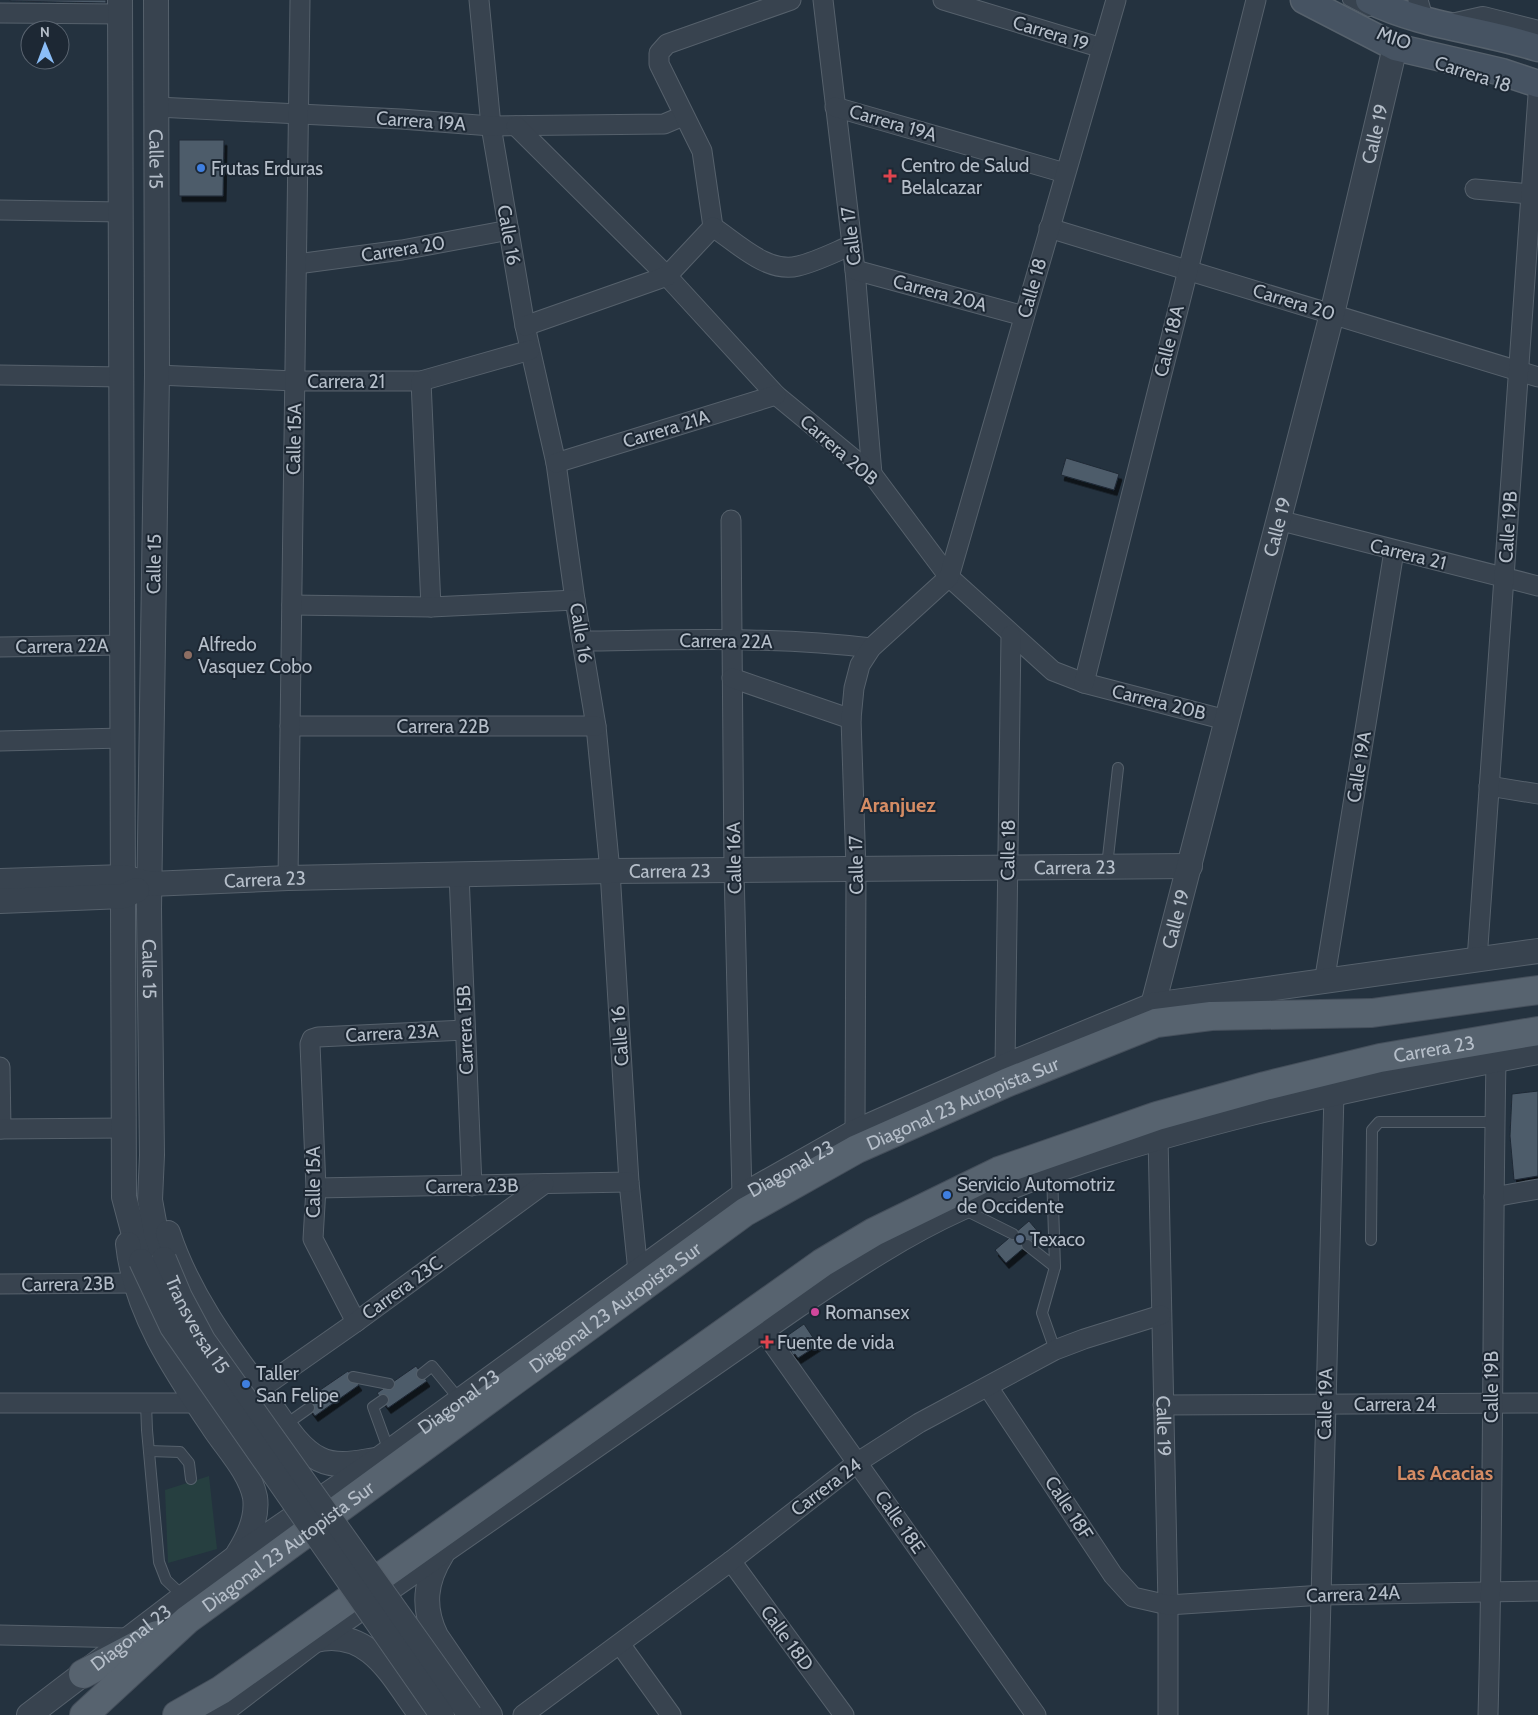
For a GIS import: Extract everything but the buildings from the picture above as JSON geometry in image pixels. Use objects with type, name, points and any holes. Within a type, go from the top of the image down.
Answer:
[{"type":"main road","name":"Carrera 18","points":[[1304,0],[1402,49],[1502,72],[1538,84]]},
{"type":"main road","name":"Carrera 18","points":[[1370,0],[1400,14],[1421,11],[1455,35],[1538,48]]},
{"type":"main road","name":"Diagonal 23 Autopista Sur","points":[[84,1715],[166,1641],[186,1608],[745,1212],[856,1149],[1154,1014],[1210,1016],[1372,1013],[1538,990]]},
{"type":"main road","name":"Carrera 23","points":[[1158,1126],[1265,1086],[1380,1058],[1538,1031]]},
{"type":"main road","points":[[177,1715],[219,1702],[822,1264],[874,1232],[999,1171],[1158,1126]]},
{"type":"main road","points":[[822,1264],[867,1258]]},
{"type":"main road","points":[[798,1305],[822,1264]]},
{"type":"main road","points":[[84,1674],[186,1608]]},
{"type":"street","name":"Calle 15","points":[[152,1128],[150,884],[157,375],[156,0]]},
{"type":"street","name":"Calle 15A","points":[[288,878],[300,0]]},
{"type":"street","name":"Calle 16","points":[[480,0],[491,126],[525,326],[556,463],[575,600],[596,726],[610,871],[629,1182],[638,1272]]},
{"type":"street","points":[[791,0],[667,44],[659,53],[659,64],[683,116],[702,150],[713,227],[768,264],[782,268],[798,267],[852,245]]},
{"type":"street","name":"Calle 17","points":[[823,0],[855,270],[872,474]]},
{"type":"street","name":"Carrera 19","points":[[943,0],[1102,48]]},
{"type":"street","name":"Calle 18","points":[[948,577],[1116,0]]},
{"type":"street","name":"Calle 18A","points":[[1084,683],[1256,0]]},
{"type":"street","name":"Calle 15","points":[[120,7],[124,645],[124,1128]]},
{"type":"street","points":[[0,13],[120,7]]},
{"type":"street","name":"Carrera 18","points":[[1455,35],[1483,19],[1538,33]]},
{"type":"street","name":"Carrera 18","points":[[1402,49],[1444,67],[1538,94]]},
{"type":"street","name":"Calle 19","points":[[1154,1014],[1226,720],[1402,49]]},
{"type":"street","name":"Calle 19B","points":[[1477,960],[1538,94]]},
{"type":"street","name":"Carrera 19A","points":[[157,107],[491,126],[664,124],[683,116]]},
{"type":"street","name":"Carrera 19A","points":[[835,107],[1066,173]]},
{"type":"street","name":"Carrera 20B","points":[[516,126],[667,276],[776,395],[872,474],[948,577],[1011,635],[1054,671],[1084,683],[1226,720]]},
{"type":"street","points":[[1475,189],[1530,194]]},
{"type":"street","points":[[0,210],[121,212]]},
{"type":"street","points":[[525,326],[667,276],[713,227]]},
{"type":"street","name":"Carrera 20","points":[[1050,228],[1538,377]]},
{"type":"street","name":"Carrera 20","points":[[296,264],[402,250],[509,230]]},
{"type":"street","name":"Carrera 20A","points":[[855,270],[1024,316]]},
{"type":"street","name":"Carrera 21","points":[[157,375],[295,381],[421,381],[530,350]]},
{"type":"street","points":[[0,374],[122,377]]},
{"type":"street","points":[[421,381],[431,607]]},
{"type":"street","name":"Carrera 21A","points":[[556,463],[776,395]]},
{"type":"street","name":"Calle 16A","points":[[731,520],[734,870],[742,1196]]},
{"type":"street","name":"Carrera 21","points":[[1278,520],[1394,551],[1538,586]]},
{"type":"street","name":"Calle 19A","points":[[1324,982],[1394,551]]},
{"type":"street","name":"Calle 17","points":[[855,1132],[856,869],[851,720],[854,688],[860,665],[871,648],[948,577]]},
{"type":"street","points":[[292,605],[431,607],[575,600]]},
{"type":"street","name":"Calle 18","points":[[1005,1066],[1011,635]]},
{"type":"street","name":"Carrera 22A","points":[[582,641],[732,640],[834,643],[871,648]]},
{"type":"street","name":"Carrera 22A","points":[[0,647],[124,645]]},
{"type":"street","points":[[732,678],[851,720]]},
{"type":"street","name":"Carrera 22B","points":[[290,726],[596,726]]},
{"type":"street","points":[[0,741],[124,738]]},
{"type":"street","points":[[1489,786],[1538,794]]},
{"type":"street","name":"Carrera 23","points":[[0,901],[124,886],[288,878],[610,871],[1190,866]]},
{"type":"street","name":"Carrera 15B","points":[[459,874],[472,1186]]},
{"type":"street","name":"Carrera 23","points":[[0,881],[124,886]]},
{"type":"street","points":[[1154,1014],[1256,990],[1538,951]]},
{"type":"street","name":"Diagonal 23","points":[[29,1715],[129,1638],[186,1608],[235,1558],[384,1455],[742,1196],[855,1132],[1005,1066],[1154,1014]]},
{"type":"street","name":"Carrera 23A","points":[[318,1037],[466,1030]]},
{"type":"street","name":"Calle 15A","points":[[318,1037],[312,1039],[310,1044],[316,1188],[313,1239],[356,1322]]},
{"type":"street","name":"Carrera 23","points":[[1158,1126],[1538,1052]]},
{"type":"street","name":"Calle 19B","points":[[1488,1715],[1496,1060]]},
{"type":"street","points":[[0,1067],[1,1129],[124,1128]]},
{"type":"street","name":"Calle 19A","points":[[1318,1715],[1323,1594],[1325,1404],[1334,1093]]},
{"type":"street","points":[[219,1702],[316,1640],[443,1553],[867,1258],[960,1208],[1052,1172],[1158,1126]]},
{"type":"street","name":"Calle 19","points":[[1158,1126],[1168,1605],[1168,1715]]},
{"type":"street","name":"Transversal 15","points":[[124,1128],[124,1197],[152,1260],[172,1327],[442,1715]]},
{"type":"street","name":"Transversal 15","points":[[152,1128],[150,1200],[156,1233],[152,1260],[180,1297],[203,1340],[470,1715]]},
{"type":"street","points":[[152,1155],[162,1212],[187,1280],[213,1326],[285,1425],[309,1452],[324,1461],[350,1464],[384,1455]]},
{"type":"street","name":"Carrera 23B","points":[[316,1188],[629,1182]]},
{"type":"street","name":"Carrera 23C","points":[[259,1390],[356,1322],[544,1184]]},
{"type":"street","points":[[1494,1196],[1538,1188]]},
{"type":"street","points":[[124,1197],[130,1263],[135,1283],[158,1336],[198,1403],[244,1472],[255,1497],[254,1522],[235,1558]]},
{"type":"street","name":"Carrera 23B","points":[[0,1284],[135,1283]]},
{"type":"street","name":"Carrera 24","points":[[523,1715],[731,1561],[858,1462],[919,1423],[1056,1350],[1084,1339],[1161,1315]]},
{"type":"street","name":"Calle 18E","points":[[762,1330],[858,1462],[1036,1715]]},
{"type":"street","name":"Calle 18F","points":[[988,1387],[1113,1575],[1133,1596],[1168,1605]]},
{"type":"street","points":[[0,1403],[198,1403]]},
{"type":"street","name":"Carrera 24","points":[[1163,1405],[1538,1403]]},
{"type":"street","points":[[443,1553],[431,1574],[427,1590],[427,1611],[431,1625],[436,1636],[490,1715]]},
{"type":"street","name":"Calle 18D","points":[[731,1561],[844,1715]]},
{"type":"street","name":"Carrera 24A","points":[[1168,1605],[1323,1594],[1538,1591]]},
{"type":"street","points":[[0,1635],[129,1638]]},
{"type":"street","points":[[316,1640],[340,1637],[367,1648],[379,1659],[421,1715]]},
{"type":"street","points":[[620,1644],[671,1715]]},
{"type":"lane","name":"MIO","points":[[1314,0],[1399,43],[1491,61],[1538,75]]},
{"type":"lane","name":"MIO","points":[[1348,0],[1396,22],[1455,35],[1493,48]]},
{"type":"lane","points":[[1107,866],[1118,768]]},
{"type":"lane","points":[[1371,1240],[1372,1130],[1374,1124],[1379,1122],[1420,1120],[1495,1122]]},
{"type":"lane","points":[[1052,1172],[1055,1267],[1042,1313],[1056,1350]]},
{"type":"lane","points":[[960,1208],[1013,1234]]},
{"type":"lane","points":[[1027,1244],[1055,1267]]},
{"type":"lane","points":[[422,1374],[432,1366],[460,1400]]},
{"type":"lane","points":[[353,1377],[389,1384]]},
{"type":"lane","points":[[383,1400],[373,1407],[384,1455]]},
{"type":"lane","points":[[146,1403],[158,1562],[166,1580],[186,1608]]},
{"type":"lane","points":[[285,1425],[308,1408]]},
{"type":"lane","points":[[149,1451],[180,1452],[189,1463],[191,1479]]},
{"type":"green space","points":[[209,1476],[217,1549],[168,1563],[165,1490]]},
{"type":"place","name":"Frutas Erduras","points":[[201,168]]},
{"type":"place","name":"Centro de Salud Belalcazar","points":[[890,176]]},
{"type":"place","name":"Alfredo Vasquez Cobo","points":[[188,655]]},
{"type":"place","name":"Servicio Automotriz de Occidente","points":[[947,1195]]},
{"type":"place","name":"Texaco","points":[[1020,1239]]},
{"type":"place","name":"Romansex","points":[[815,1312]]},
{"type":"place","name":"Fuente de vida","points":[[767,1342]]},
{"type":"place","name":"Taller San Felipe","points":[[246,1384]]},
{"type":"district","name":"Aranjuez","points":[[898,805]]},
{"type":"district","name":"Las Acacias","points":[[1445,1473]]}]
